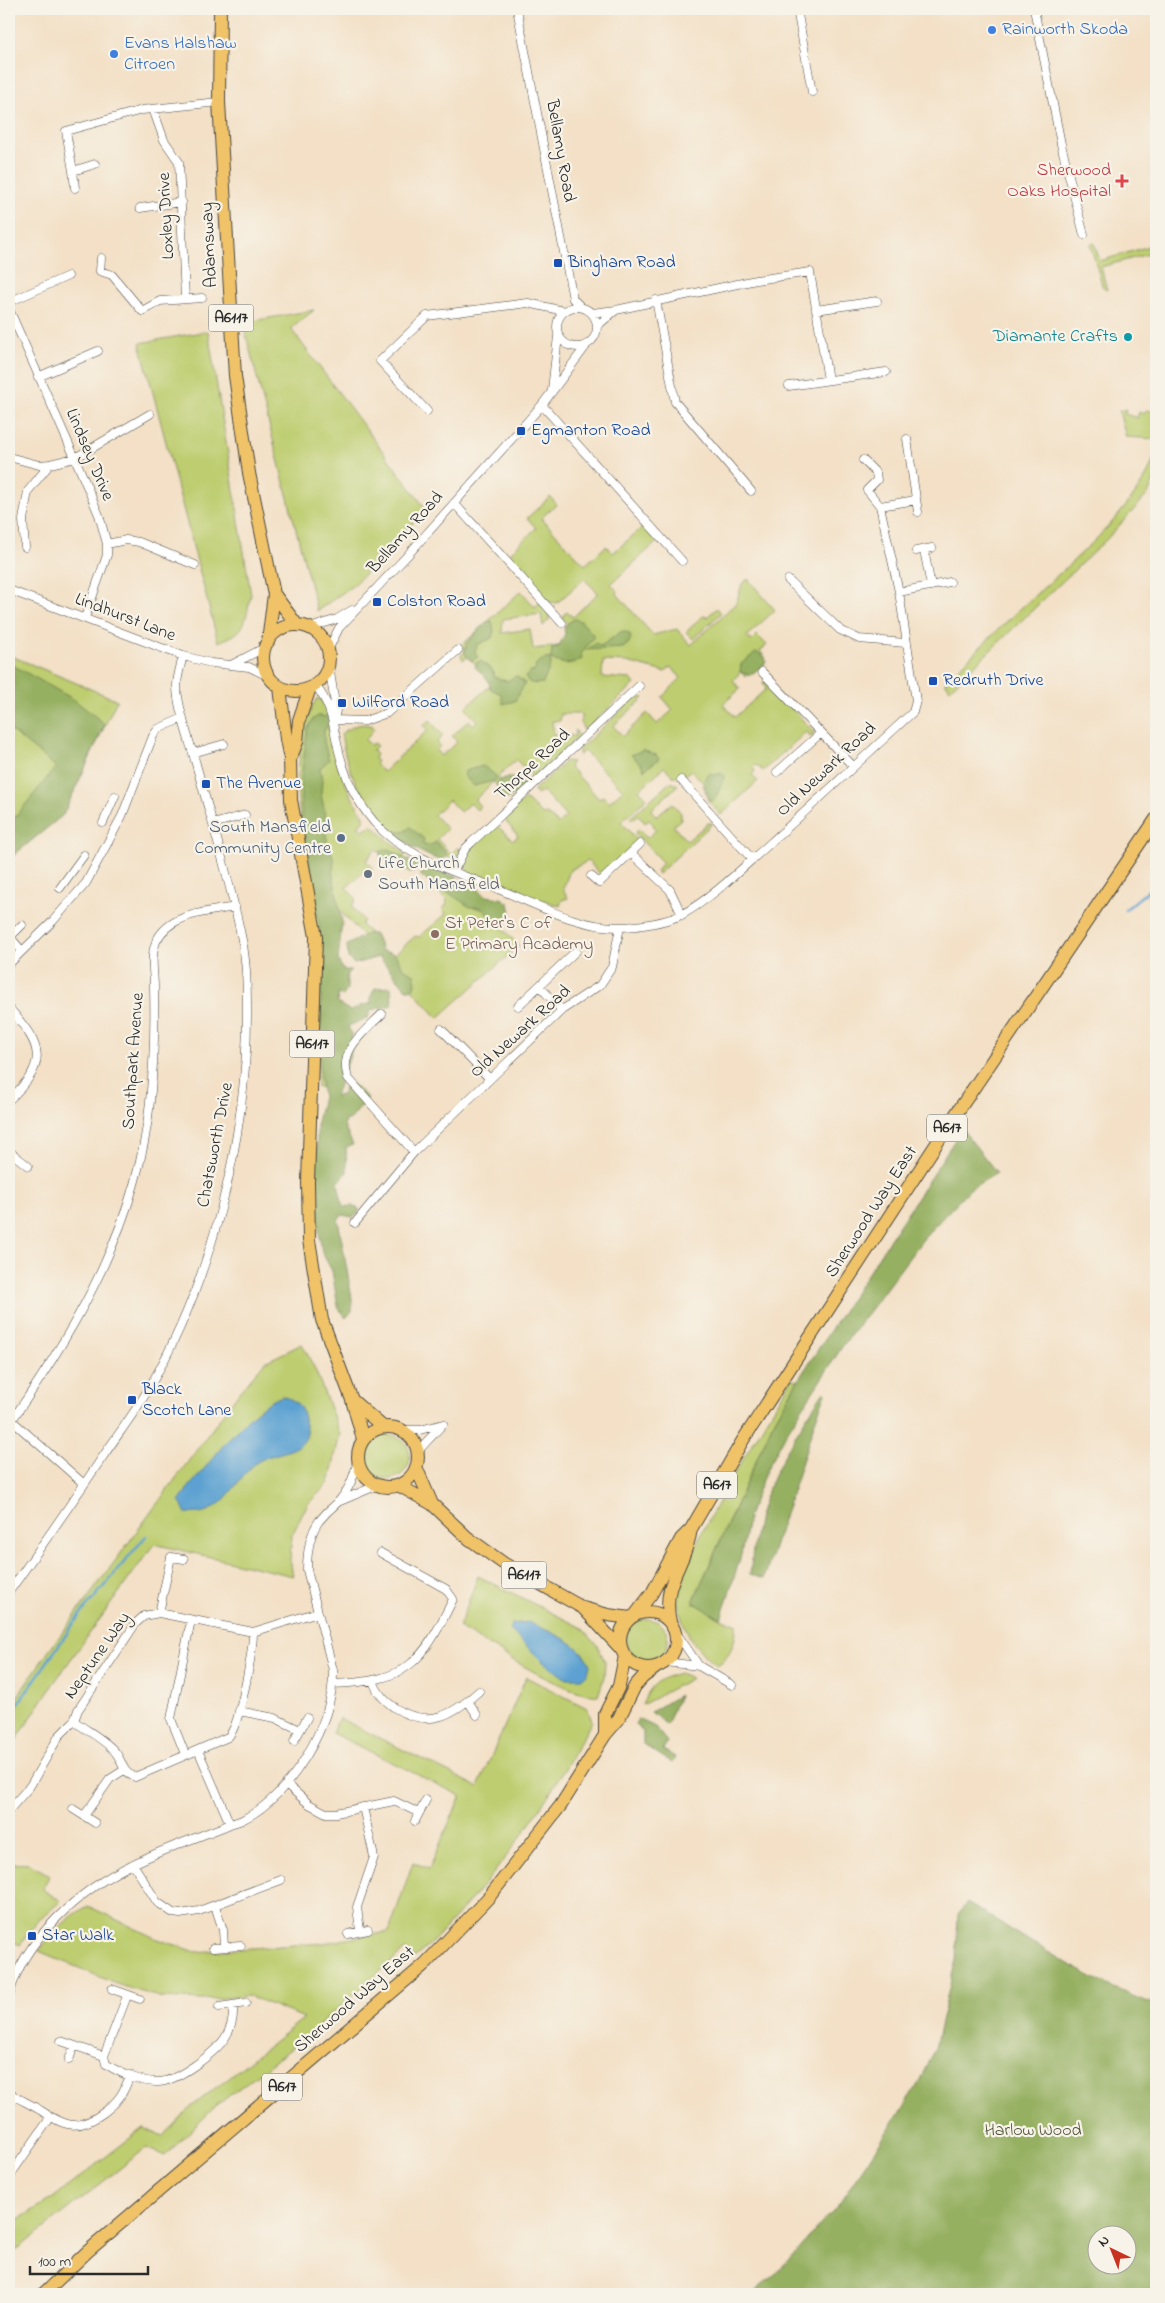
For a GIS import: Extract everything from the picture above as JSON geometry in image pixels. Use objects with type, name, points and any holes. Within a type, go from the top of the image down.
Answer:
[{"type":"main road","name":"Adamsway","points":[[220,10],[219,102],[235,376],[249,474],[274,594],[267,644]]},
{"type":"main road","name":"Adamsway","points":[[274,594],[304,627]]},
{"type":"main road","points":[[267,644],[280,630],[304,627]]},
{"type":"main road","name":"A6117","points":[[304,627],[324,641],[328,650]]},
{"type":"main road","name":"A6117","points":[[267,644],[264,665],[270,677]]},
{"type":"main road","points":[[328,650],[329,666]]},
{"type":"main road","name":"A6117","points":[[290,759],[297,742],[299,720],[313,687],[323,678],[329,666]]},
{"type":"main road","points":[[270,677],[280,687],[290,691],[313,687]]},
{"type":"main road","name":"A6117","points":[[280,687],[290,759],[291,800],[316,937],[308,1182],[309,1240],[322,1320],[352,1400],[363,1439],[358,1459]]},
{"type":"main road","name":"Sherwood Way East","points":[[633,1616],[652,1593],[681,1539],[691,1529],[743,1440],[956,1114],[1156,819]]},
{"type":"main road","name":"A6117","points":[[352,1400],[383,1427]]},
{"type":"main road","points":[[363,1439],[372,1431],[383,1427],[403,1430],[411,1437],[418,1451],[416,1466],[409,1478],[398,1485]]},
{"type":"main road","points":[[358,1459],[361,1470],[368,1480],[378,1485]]},
{"type":"main road","name":"A6117","points":[[416,1466],[432,1504]]},
{"type":"main road","name":"A6117","points":[[378,1485],[388,1487],[398,1485],[432,1504],[468,1538],[503,1563],[583,1608],[608,1615],[633,1616]]},
{"type":"main road","name":"Sherwood Way East","points":[[672,1627],[667,1606],[669,1588],[689,1543],[691,1529]]},
{"type":"main road","name":"A6117","points":[[583,1608],[624,1653]]},
{"type":"main road","points":[[646,1612],[655,1612],[672,1627],[674,1649],[662,1664],[645,1667],[631,1662],[624,1653],[620,1641],[621,1632],[633,1616],[646,1612]]},
{"type":"main road","name":"Sherwood Way East","points":[[604,1735],[605,1714],[619,1686],[624,1653]]},
{"type":"main road","name":"Sherwood Way East","points":[[43,2294],[88,2251],[425,1964],[489,1897],[561,1805],[604,1735],[618,1720],[635,1686],[643,1677],[662,1664]]},
{"type":"street","name":"Bellamy Road","points":[[517,9],[573,299]]},
{"type":"street","points":[[797,9],[812,92]]},
{"type":"street","points":[[1034,9],[1061,144],[1084,235]]},
{"type":"street","points":[[75,188],[66,130],[153,109],[219,102]]},
{"type":"street","name":"Loxley Drive","points":[[153,109],[164,140],[179,162],[185,299]]},
{"type":"street","points":[[73,171],[95,164]]},
{"type":"street","points":[[140,208],[182,202]]},
{"type":"street","points":[[101,258],[100,271],[112,275],[142,311],[160,301],[202,298]]},
{"type":"street","points":[[592,313],[616,310],[756,280],[810,272],[828,380]]},
{"type":"street","points":[[9,302],[68,276]]},
{"type":"street","points":[[556,326],[573,299],[592,313],[597,326],[596,334],[586,346],[570,347],[558,336]]},
{"type":"street","points":[[656,300],[675,402],[751,491]]},
{"type":"street","points":[[816,310],[877,301]]},
{"type":"street","points":[[427,411],[380,361],[427,316],[528,303],[542,305],[549,309],[566,310],[582,307]]},
{"type":"street","name":"Lindsey Drive","points":[[9,309],[75,458],[99,516],[107,544],[107,556],[85,618]]},
{"type":"street","points":[[549,309],[558,336],[552,392]]},
{"type":"street","points":[[597,326],[616,310]]},
{"type":"street","name":"Bellamy Road","points":[[328,650],[339,628],[542,404],[586,346]]},
{"type":"street","points":[[38,377],[98,351]]},
{"type":"street","points":[[789,386],[886,372]]},
{"type":"street","points":[[542,404],[682,561]]},
{"type":"street","points":[[9,457],[39,465],[75,458],[150,414]]},
{"type":"street","points":[[907,439],[918,512]]},
{"type":"street","points":[[788,580],[840,630],[859,639],[906,643],[898,592],[880,506],[867,490],[878,480],[876,473],[863,460]]},
{"type":"street","points":[[25,547],[23,520],[28,491],[50,464]]},
{"type":"street","points":[[880,506],[916,500]]},
{"type":"street","points":[[454,503],[562,623]]},
{"type":"street","points":[[107,544],[126,540],[139,542],[195,565]]},
{"type":"street","points":[[931,586],[920,551],[932,548]]},
{"type":"street","points":[[898,592],[950,582]]},
{"type":"street","name":"Lindhurst Lane","points":[[9,590],[183,656],[211,663],[249,667],[270,677]]},
{"type":"street","name":"Bellamy Road","points":[[304,627],[337,619],[362,604]]},
{"type":"street","name":"Old Newark Road","points":[[355,1223],[414,1152],[562,1010],[600,985],[612,967],[620,927],[650,924],[682,915],[731,879],[913,712],[916,701],[906,643]]},
{"type":"street","points":[[233,664],[267,644]]},
{"type":"street","points":[[334,720],[365,721],[387,713],[458,650]]},
{"type":"street","name":"Chatsworth Drive","points":[[9,1592],[149,1388],[192,1298],[225,1191],[242,1098],[247,1033],[247,976],[235,907],[214,824],[183,718],[177,686],[183,656]]},
{"type":"street","points":[[329,666],[336,710],[334,720]]},
{"type":"street","points":[[762,672],[854,766]]},
{"type":"street","name":"Thorpe Road","points":[[454,871],[465,849],[471,843],[639,686]]},
{"type":"street","points":[[313,687],[325,698],[334,720],[340,759],[361,805],[371,818],[396,842],[424,858],[569,917],[598,925],[620,927]]},
{"type":"street","points":[[9,964],[52,922],[86,883],[122,816],[153,736],[158,729],[183,718]]},
{"type":"street","points":[[777,772],[821,733]]},
{"type":"street","points":[[193,753],[224,744]]},
{"type":"street","points":[[681,780],[752,859]]},
{"type":"street","points":[[104,823],[115,796]]},
{"type":"street","points":[[109,810],[122,816]]},
{"type":"street","points":[[214,824],[245,815]]},
{"type":"street","points":[[592,876],[599,883],[640,844]]},
{"type":"street","points":[[631,853],[670,890],[682,915]]},
{"type":"street","points":[[60,888],[84,856]]},
{"type":"street","points":[[73,873],[86,883]]},
{"type":"street","name":"Southpark Avenue","points":[[10,1419],[38,1382],[86,1304],[112,1247],[135,1178],[141,1158],[150,1101],[154,987],[152,956],[155,943],[170,924],[181,918],[235,907]]},
{"type":"street","points":[[22,925],[9,938],[22,951]]},
{"type":"street","points":[[518,1006],[576,951]]},
{"type":"street","points":[[539,986],[562,1010]]},
{"type":"street","points":[[9,1008],[30,1032],[37,1052],[30,1078],[9,1100]]},
{"type":"street","points":[[382,1014],[352,1044],[344,1064],[348,1078],[414,1152]]},
{"type":"street","points":[[441,1029],[490,1079]]},
{"type":"street","points":[[9,1151],[28,1166]]},
{"type":"street","points":[[10,1419],[84,1484]]},
{"type":"street","points":[[403,1430],[420,1430],[443,1424],[418,1451]]},
{"type":"street","points":[[9,1996],[16,1976],[35,1942],[54,1920],[113,1875],[133,1864],[242,1820],[261,1807],[286,1784],[306,1756],[321,1728],[329,1706],[333,1684],[333,1670],[307,1570],[307,1553],[311,1536],[320,1520],[354,1481],[358,1459]]},
{"type":"street","points":[[338,1501],[378,1485]]},
{"type":"street","points":[[333,1684],[373,1681],[397,1673],[413,1663],[429,1647],[453,1599],[446,1589],[381,1553]]},
{"type":"street","points":[[159,1613],[171,1557],[184,1559]]},
{"type":"street","name":"Neptune Way","points":[[9,1810],[34,1781],[59,1736],[74,1721],[78,1710],[136,1623],[144,1616],[159,1613],[253,1632],[318,1612]]},
{"type":"street","points":[[185,1754],[171,1719],[191,1620]]},
{"type":"street","points":[[672,1627],[699,1666]]},
{"type":"street","points":[[74,1721],[111,1748],[124,1770],[135,1777],[233,1733],[239,1711],[253,1632]]},
{"type":"street","points":[[662,1664],[699,1666],[732,1684]]},
{"type":"street","points":[[373,1681],[377,1692],[387,1702],[401,1712],[421,1719],[434,1719],[468,1701],[480,1691]]},
{"type":"street","points":[[468,1701],[477,1715]]},
{"type":"street","points":[[239,1711],[275,1718],[300,1730]]},
{"type":"street","points":[[294,1741],[307,1718]]},
{"type":"street","points":[[198,1750],[230,1824]]},
{"type":"street","points":[[84,1816],[110,1779],[124,1770]]},
{"type":"street","points":[[286,1784],[309,1804],[326,1813],[394,1801],[419,1813]]},
{"type":"street","points":[[415,1821],[426,1800]]},
{"type":"street","points":[[348,1934],[364,1931],[357,1907],[374,1857],[362,1807]]},
{"type":"street","points":[[73,1809],[95,1823]]},
{"type":"street","points":[[133,1864],[157,1902],[173,1912],[189,1914],[215,1906],[281,1880]]},
{"type":"street","points":[[215,1906],[223,1930],[224,1947]]},
{"type":"street","points":[[213,1948],[241,1946]]},
{"type":"street","points":[[112,1989],[140,2000]]},
{"type":"street","points":[[126,1996],[104,2056],[106,2064],[130,2076],[156,2082],[178,2077],[224,2040],[234,2014],[233,2005]]},
{"type":"street","points":[[219,2007],[246,2003]]},
{"type":"street","points":[[61,2041],[104,2056]]},
{"type":"street","points":[[69,2060],[74,2046]]},
{"type":"street","points":[[9,2093],[50,2118],[69,2125],[82,2125],[93,2120],[117,2103],[130,2076]]},
{"type":"street","points":[[9,2177],[50,2118]]},
{"type":"green space","points":[[1094,243],[1100,261],[1156,244],[1156,252],[1101,267],[1107,290],[1103,288],[1090,244]]},
{"type":"green space","points":[[314,310],[291,329],[426,509],[355,584],[317,611],[244,327],[247,322]]},
{"type":"green space","points":[[208,331],[251,595],[245,620],[240,630],[218,642],[140,343]]},
{"type":"green space","points":[[1126,409],[1125,414],[1137,418],[1139,412],[1144,414],[1146,410],[1155,412],[1156,410],[1156,439],[1126,437],[1119,411]]},
{"type":"green space","points":[[1156,452],[1156,476],[1148,494],[1107,539],[950,689],[945,682],[1118,516],[1148,473]]},
{"type":"green space","points":[[550,497],[557,504],[541,518],[585,565],[606,546],[613,553],[644,526],[658,541],[611,584],[618,591],[617,594],[653,635],[677,629],[691,645],[736,603],[742,584],[748,579],[775,610],[747,636],[751,641],[757,635],[767,645],[760,651],[766,658],[745,677],[741,672],[733,680],[740,689],[723,704],[735,717],[766,689],[763,682],[768,683],[813,731],[813,736],[811,737],[806,732],[763,771],[756,765],[753,768],[755,771],[752,775],[758,781],[721,815],[707,799],[713,793],[691,770],[682,778],[673,776],[664,767],[639,790],[647,798],[621,822],[639,842],[602,876],[588,861],[570,870],[563,889],[568,898],[562,900],[560,906],[473,875],[466,869],[464,863],[466,856],[470,849],[496,825],[513,840],[518,836],[507,823],[505,817],[524,799],[542,815],[547,814],[558,824],[566,817],[543,791],[537,795],[534,790],[566,761],[572,762],[569,766],[599,799],[603,796],[609,802],[623,790],[584,751],[579,756],[579,749],[637,696],[644,698],[613,726],[623,736],[647,713],[657,724],[673,710],[662,697],[681,678],[671,667],[665,672],[627,662],[603,661],[602,677],[631,679],[635,684],[584,731],[581,723],[581,714],[561,714],[560,721],[552,721],[554,735],[575,736],[575,730],[579,736],[529,782],[532,776],[516,760],[498,777],[514,794],[510,798],[493,782],[475,800],[480,806],[477,810],[470,803],[460,812],[449,800],[434,815],[447,829],[437,839],[451,854],[458,847],[461,849],[455,860],[447,857],[437,859],[417,849],[400,838],[385,824],[361,793],[352,775],[345,755],[341,734],[348,729],[364,724],[373,726],[374,729],[365,740],[371,745],[374,743],[377,746],[372,750],[376,755],[374,758],[377,762],[375,764],[383,772],[428,730],[424,725],[430,720],[443,736],[437,742],[440,746],[436,750],[441,756],[457,742],[452,736],[469,720],[473,725],[477,721],[465,708],[492,684],[468,656],[463,660],[461,655],[465,651],[461,646],[521,591],[535,607],[539,603],[549,613],[549,620],[543,626],[541,614],[503,619],[502,633],[530,629],[533,649],[558,646],[574,631],[563,619],[563,615],[567,612],[573,617],[598,593],[584,579],[557,603],[548,602],[506,557],[536,528],[527,518]]},
{"type":"green space","points":[[717,608],[721,613],[693,639],[686,632],[703,616],[707,617]]},
{"type":"green space","points":[[574,619],[581,621],[594,636],[581,654],[582,659],[574,663],[559,663],[551,659],[552,648],[558,647],[565,635],[564,626]]},
{"type":"green space","points":[[492,621],[494,631],[492,638],[477,645],[475,653],[478,657],[471,661],[465,654],[466,644],[486,622]]},
{"type":"green space","points":[[622,631],[629,633],[631,637],[629,643],[623,648],[586,650],[596,643],[600,646],[602,645]]},
{"type":"green space","points":[[756,652],[762,655],[766,661],[764,665],[750,675],[740,672],[741,664]]},
{"type":"green space","points":[[9,655],[117,700],[63,815],[9,859]]},
{"type":"green space","points":[[550,658],[551,664],[543,683],[530,683],[525,677],[530,672],[535,671],[536,664]]},
{"type":"green space","points":[[481,661],[493,671],[494,677],[507,681],[516,676],[525,683],[515,701],[503,704],[501,694],[491,689],[488,680],[475,667],[477,662]]},
{"type":"green space","points":[[9,663],[73,699],[105,724],[63,815],[11,857],[9,855],[9,825],[56,767],[9,729]]},
{"type":"green space","points":[[318,698],[324,704],[332,742],[342,775],[364,816],[364,821],[358,826],[362,830],[372,825],[406,853],[401,862],[390,859],[375,849],[366,861],[374,868],[372,870],[367,869],[346,888],[356,898],[352,907],[364,921],[361,925],[371,934],[366,939],[336,907],[327,1087],[317,1087],[320,965],[297,786],[302,729]]},
{"type":"green space","points":[[318,716],[330,717],[330,725],[324,730],[324,742],[329,760],[320,768],[322,780],[321,794],[327,823],[326,836],[334,860],[333,876],[342,922],[338,960],[343,970],[351,970],[347,974],[347,990],[343,996],[338,994],[337,1003],[351,1011],[372,1003],[370,998],[375,988],[391,987],[392,1005],[371,1010],[368,1018],[348,1026],[353,1039],[352,1048],[335,1097],[343,1094],[344,1088],[350,1082],[368,1098],[350,1120],[345,1120],[344,1126],[353,1145],[346,1147],[347,1172],[338,1183],[343,1207],[352,1206],[359,1209],[359,1213],[352,1217],[343,1215],[338,1219],[352,1299],[352,1311],[346,1318],[338,1307],[332,1271],[322,1252],[317,1217],[317,1122],[323,1097],[320,1077],[322,951],[316,898],[302,822],[301,779],[307,730],[313,719]]},
{"type":"green space","points":[[643,750],[656,755],[659,759],[644,770],[642,765],[631,755]]},
{"type":"green space","points":[[483,766],[495,775],[497,780],[474,786],[464,776],[465,771]]},
{"type":"green space","points":[[711,773],[715,775],[721,773],[725,776],[713,801],[709,800],[703,784],[706,777]]},
{"type":"green space","points":[[505,778],[522,781],[524,789],[510,798],[502,799],[497,794],[497,782]]},
{"type":"green space","points":[[670,782],[678,785],[651,810],[656,816],[672,803],[681,813],[681,819],[673,826],[687,841],[708,823],[713,823],[658,874],[656,871],[663,863],[635,833],[639,829],[647,838],[656,830],[654,825],[649,820],[645,823],[638,815],[632,820],[630,818]]},
{"type":"green space","points":[[410,827],[424,839],[423,845],[431,845],[436,842],[448,855],[442,859],[434,858],[408,845],[394,835],[396,832],[407,830]]},
{"type":"green space","points":[[389,849],[417,865],[418,870],[410,873],[380,856],[381,851]]},
{"type":"green space","points":[[428,870],[441,871],[456,877],[465,884],[478,889],[486,896],[501,898],[509,903],[511,913],[507,922],[497,924],[480,907],[470,907],[452,895],[436,888],[420,875]]},
{"type":"green space","points":[[445,887],[475,907],[487,911],[519,946],[438,1018],[387,962],[415,936],[419,937],[446,914],[442,909],[446,906],[447,900],[439,893]]},
{"type":"green space","points":[[367,934],[375,934],[382,951],[395,954],[403,968],[414,974],[416,982],[413,989],[406,989],[379,957],[354,964],[348,958],[347,945]]},
{"type":"green space","points":[[962,1129],[997,1173],[970,1189],[927,1234],[844,1344],[785,1435],[764,1475],[749,1514],[741,1555],[721,1619],[693,1602],[772,1425],[798,1380]]},
{"type":"green space","points":[[302,1344],[315,1369],[340,1434],[329,1483],[307,1505],[292,1535],[290,1559],[293,1576],[154,1544],[51,1687],[9,1751],[9,1709],[43,1659],[240,1391],[265,1362]]},
{"type":"green space","points":[[792,1379],[798,1380],[772,1425],[693,1601],[721,1619],[736,1624],[732,1648],[726,1658],[717,1665],[707,1658],[692,1641],[683,1623],[676,1597],[687,1561],[727,1485]]},
{"type":"green space","points":[[824,1391],[826,1393],[815,1421],[764,1579],[750,1574],[754,1540],[762,1506],[774,1475],[789,1446]]},
{"type":"green space","points":[[392,1435],[404,1441],[409,1448],[409,1466],[404,1473],[397,1478],[384,1479],[376,1476],[369,1469],[366,1453],[369,1445],[376,1438]]},
{"type":"green space","points":[[478,1576],[582,1628],[598,1646],[605,1662],[604,1678],[598,1696],[563,1686],[545,1678],[459,1627]]},
{"type":"green space","points":[[651,1619],[659,1622],[665,1628],[668,1640],[665,1652],[659,1658],[643,1661],[635,1658],[629,1652],[626,1636],[629,1628],[635,1622]]},
{"type":"green space","points":[[680,1673],[692,1678],[642,1705],[656,1683],[666,1677]]},
{"type":"green space","points":[[526,1677],[587,1708],[592,1721],[532,1821],[498,1868],[449,1925],[414,1958],[405,1950],[297,2044],[217,2105],[165,2156],[146,2148],[9,2256],[9,2225],[53,2198],[143,2128],[163,2136],[190,2108],[304,2018],[249,1996],[202,2000],[162,1998],[119,1985],[39,1951],[50,1938],[67,1920],[88,1906],[155,1938],[196,1952],[323,1943],[389,1932],[413,1862],[429,1869],[461,1796],[332,1733],[339,1718],[478,1787]]},
{"type":"green space","points":[[679,1695],[667,1725],[651,1712]]},
{"type":"green space","points":[[638,1719],[655,1727],[667,1742],[663,1750],[675,1757],[672,1763],[643,1744],[643,1731],[635,1724]]},
{"type":"green space","points":[[9,1863],[29,1864],[50,1875],[42,1889],[61,1901],[40,1919],[20,1945],[9,1940]]},
{"type":"green space","name":"Harlow Wood","points":[[967,1903],[1107,1985],[1156,2005],[1156,2294],[753,2294],[788,2261],[839,2204],[916,2088],[935,2048],[956,1959],[958,1914]]},
{"type":"water","points":[[283,1396],[291,1399],[302,1410],[307,1434],[300,1445],[256,1463],[218,1505],[199,1513],[185,1513],[180,1501],[188,1488],[220,1449],[257,1411]]},
{"type":"water","points":[[528,1622],[555,1634],[580,1650],[590,1665],[588,1673],[583,1678],[565,1678],[543,1662],[510,1630],[512,1624]]},
{"type":"waterway","points":[[1125,910],[1156,884]]},
{"type":"waterway","points":[[9,1717],[79,1616],[146,1536]]},
{"type":"place","name":"Rainworth Skoda","points":[[992,30]]},
{"type":"place","name":"Evans Halshaw Citroen","points":[[114,54]]},
{"type":"place","name":"Sherwood Oaks Hospital","points":[[1122,181]]},
{"type":"place","name":"Bingham Road","points":[[558,263]]},
{"type":"place","name":"Diamante Crafts","points":[[1128,337]]},
{"type":"place","name":"Egmanton Road","points":[[521,431]]},
{"type":"place","name":"Colston Road","points":[[377,602]]},
{"type":"place","name":"Redruth Drive","points":[[933,681]]},
{"type":"place","name":"Wilford Road","points":[[342,703]]},
{"type":"place","name":"The Avenue","points":[[206,784]]},
{"type":"place","name":"South Mansfield Community Centre","points":[[341,838]]},
{"type":"place","name":"Life Church South Mansfield","points":[[368,874]]},
{"type":"place","name":"St Peter's C of E Primary Academy","points":[[435,934]]},
{"type":"place","name":"Black Scotch Lane","points":[[132,1400]]},
{"type":"place","name":"Star Walk","points":[[32,1936]]}]
